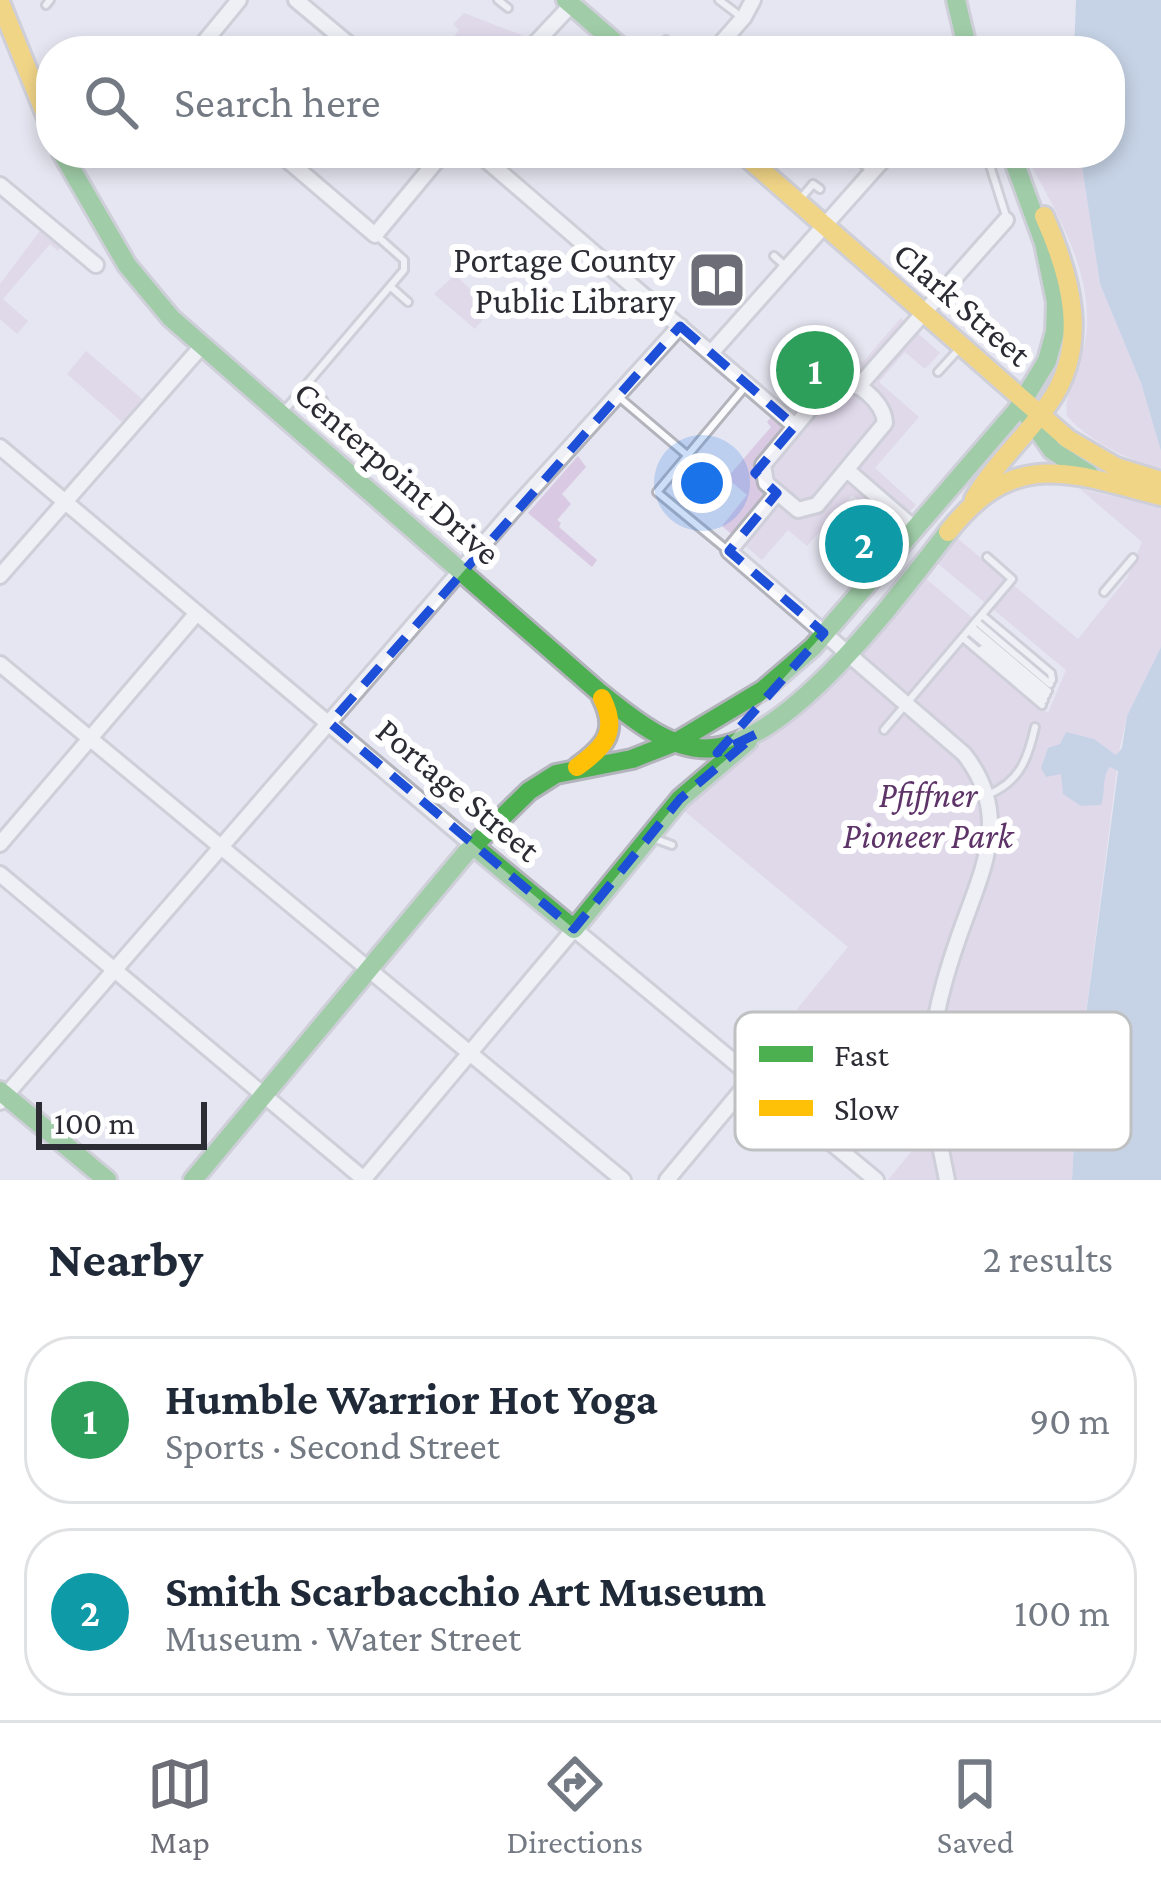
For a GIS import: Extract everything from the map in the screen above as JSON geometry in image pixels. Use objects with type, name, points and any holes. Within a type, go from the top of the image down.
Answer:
[{"type":"street","points":[[209,36],[239,0]]},
{"type":"street","points":[[296,0],[339,36]]},
{"type":"street","points":[[722,36],[744,17],[753,0]]},
{"type":"street","points":[[956,0],[963,36]]},
{"type":"street","points":[[541,36],[571,2],[608,36]]},
{"type":"street","points":[[1,6],[36,91]]},
{"type":"street","name":"Centerpoint Drive","points":[[70,168],[127,266],[155,301],[599,692],[635,720],[678,741],[714,748],[756,734]]},
{"type":"street","points":[[297,168],[375,235],[431,168]]},
{"type":"street","points":[[496,168],[795,426]]},
{"type":"street","points":[[711,353],[876,168]]},
{"type":"street","points":[[193,1180],[465,854],[529,791],[577,767],[632,760],[678,741],[780,677],[914,528],[995,421],[1014,417],[1053,350],[1057,307],[1049,262],[1017,168]]},
{"type":"street","points":[[974,499],[989,470],[1035,419],[1064,374],[1072,345],[1073,315],[1063,258],[1019,168]]},
{"type":"street","name":"Clark Street","points":[[761,170],[1025,399],[1035,419],[1157,487]]},
{"type":"street","points":[[0,185],[96,265]]},
{"type":"street","points":[[858,387],[1006,220]]},
{"type":"street","points":[[106,1180],[2,1096],[462,570],[479,542],[680,326]]},
{"type":"street","points":[[0,576],[201,346]]},
{"type":"street","points":[[850,381],[858,387],[884,412],[885,423],[810,509],[798,510],[762,477],[763,466],[833,383],[850,381]]},
{"type":"street","points":[[1035,419],[1070,464],[1108,483]]},
{"type":"street","name":"Portage Street","points":[[0,447],[735,1064]]},
{"type":"street","points":[[847,470],[914,528]]},
{"type":"street","points":[[0,874],[364,1180],[690,789],[814,689],[974,499],[996,482],[1035,472],[1157,487]]},
{"type":"street","points":[[777,493],[729,551],[964,754],[987,795],[989,847],[939,1012]]},
{"type":"street","points":[[0,844],[197,613]]},
{"type":"street","points":[[0,664],[622,1180]]},
{"type":"street","points":[[577,767],[604,747],[611,735],[611,712],[599,692]]},
{"type":"street","points":[[667,1180],[735,1098]]},
{"type":"street","name":"Portage Street","points":[[840,1150],[876,1180]]},
{"type":"street","points":[[941,1150],[946,1180]]},
{"type":"lane","points":[[498,0],[508,8]]},
{"type":"lane","points":[[719,0],[744,17]]},
{"type":"lane","points":[[868,168],[873,172]]},
{"type":"lane","points":[[990,168],[1006,220]]},
{"type":"lane","points":[[797,202],[813,184],[820,190]]},
{"type":"lane","points":[[281,415],[405,265],[375,235]]},
{"type":"lane","points":[[773,256],[785,275]]},
{"type":"lane","points":[[391,287],[408,302]]},
{"type":"lane","points":[[938,372],[962,346]]},
{"type":"lane","points":[[729,551],[657,492],[748,385]]},
{"type":"lane","points":[[618,395],[687,455]]},
{"type":"lane","points":[[323,400],[328,414],[379,456]]},
{"type":"lane","points":[[884,730],[1012,579],[987,557]]},
{"type":"lane","points":[[1105,592],[1133,558]]},
{"type":"lane","points":[[973,627],[1047,692]]},
{"type":"lane","points":[[973,627],[1047,692]]},
{"type":"lane","points":[[973,627],[1051,674],[1047,692]]},
{"type":"lane","points":[[987,795],[1009,786],[1017,777],[1035,727]]},
{"type":"lane","points":[[648,837],[672,845]]},
{"type":"highlighted area","points":[[680,326],[795,426],[755,473],[777,493],[729,551],[824,633],[717,753],[756,734],[680,799],[574,929],[330,723]]},
{"type":"green space","points":[[464,13],[524,36],[454,36],[459,30],[453,24]]},
{"type":"green space","points":[[1033,168],[1082,168],[1100,284],[1141,383],[1161,451],[1161,468],[1110,449],[1067,416],[1086,336],[1087,311],[1078,264]]},
{"type":"green space","points":[[40,231],[60,248],[50,244],[3,299],[28,321],[17,334],[0,319],[0,284]]},
{"type":"green space","points":[[455,275],[492,309],[475,329],[434,294]]},
{"type":"green space","points":[[901,318],[940,353],[925,369],[905,352],[879,382],[919,417],[875,468],[916,505],[894,530],[852,495],[807,546],[788,530],[762,560],[722,526],[747,495],[727,478],[771,427],[767,422],[790,395],[796,399],[841,346],[862,363]]},
{"type":"green space","points":[[86,351],[142,399],[122,422],[67,374]]},
{"type":"green space","points":[[578,456],[586,467],[562,494],[571,504],[557,520],[597,560],[592,567],[528,513]]},
{"type":"green space","name":"Pfiffner Pioneer Park","points":[[1080,489],[1161,507],[1161,647],[1127,716],[1119,752],[1086,1012],[801,1012],[797,1009],[848,947],[682,809],[822,696],[924,577],[975,620],[959,640],[1048,713],[1066,670],[936,562],[957,538],[1078,639],[1127,578],[1142,542]]},
{"type":"green space","name":"Pfiffner Pioneer Park","points":[[913,1150],[1074,1150],[1072,1180],[888,1180]]},
{"type":"water","points":[[1076,0],[1161,0],[1161,451],[1141,383],[1100,284],[1082,168],[1125,168],[1125,36],[1075,36]]},
{"type":"water","points":[[1161,647],[1161,1180],[1072,1180],[1074,1150],[1131,1150],[1131,1012],[1086,1012],[1118,771],[1110,767],[1107,771],[1101,805],[1081,806],[1063,794],[1061,774],[1046,777],[1041,768],[1048,748],[1060,744],[1066,732],[1094,739],[1116,755],[1122,748],[1127,716]]},
{"type":"traffic: fast","points":[[566,0],[608,36]]},
{"type":"traffic: fast","points":[[956,0],[964,36]]},
{"type":"traffic: fast","points":[[71,168],[127,265],[171,318],[599,692],[667,739],[713,748],[744,739],[777,719],[843,660],[948,532]]},
{"type":"traffic: fast","points":[[193,1180],[465,854],[529,791],[556,774],[632,759],[678,741],[763,690],[813,647],[1017,410],[1047,361],[1056,302],[1044,243],[1016,168]]},
{"type":"traffic: fast","points":[[1028,416],[1052,450],[1089,474]]},
{"type":"traffic: fast","points":[[475,847],[574,929],[680,799],[748,741]]},
{"type":"traffic: fast","points":[[0,1091],[107,1180]]},
{"type":"traffic: slow","points":[[0,2],[36,91]]},
{"type":"traffic: slow","points":[[759,168],[1068,439],[1116,467],[1161,481]]},
{"type":"traffic: slow","points":[[974,499],[1049,403],[1069,358],[1073,334],[1068,286],[1044,216]]},
{"type":"traffic: slow","points":[[948,532],[973,505],[1021,477],[1071,475],[1161,496]]},
{"type":"traffic: slow","points":[[577,767],[595,752],[609,729],[602,698]]},
{"type":"place","name":"Portage County Public Library","points":[[717,280]]},
{"type":"place","name":"Humble Warrior Hot Yoga","points":[[815,370]]},
{"type":"place","name":"Smith Scarbacchio Art Museum","points":[[864,544]]}]
